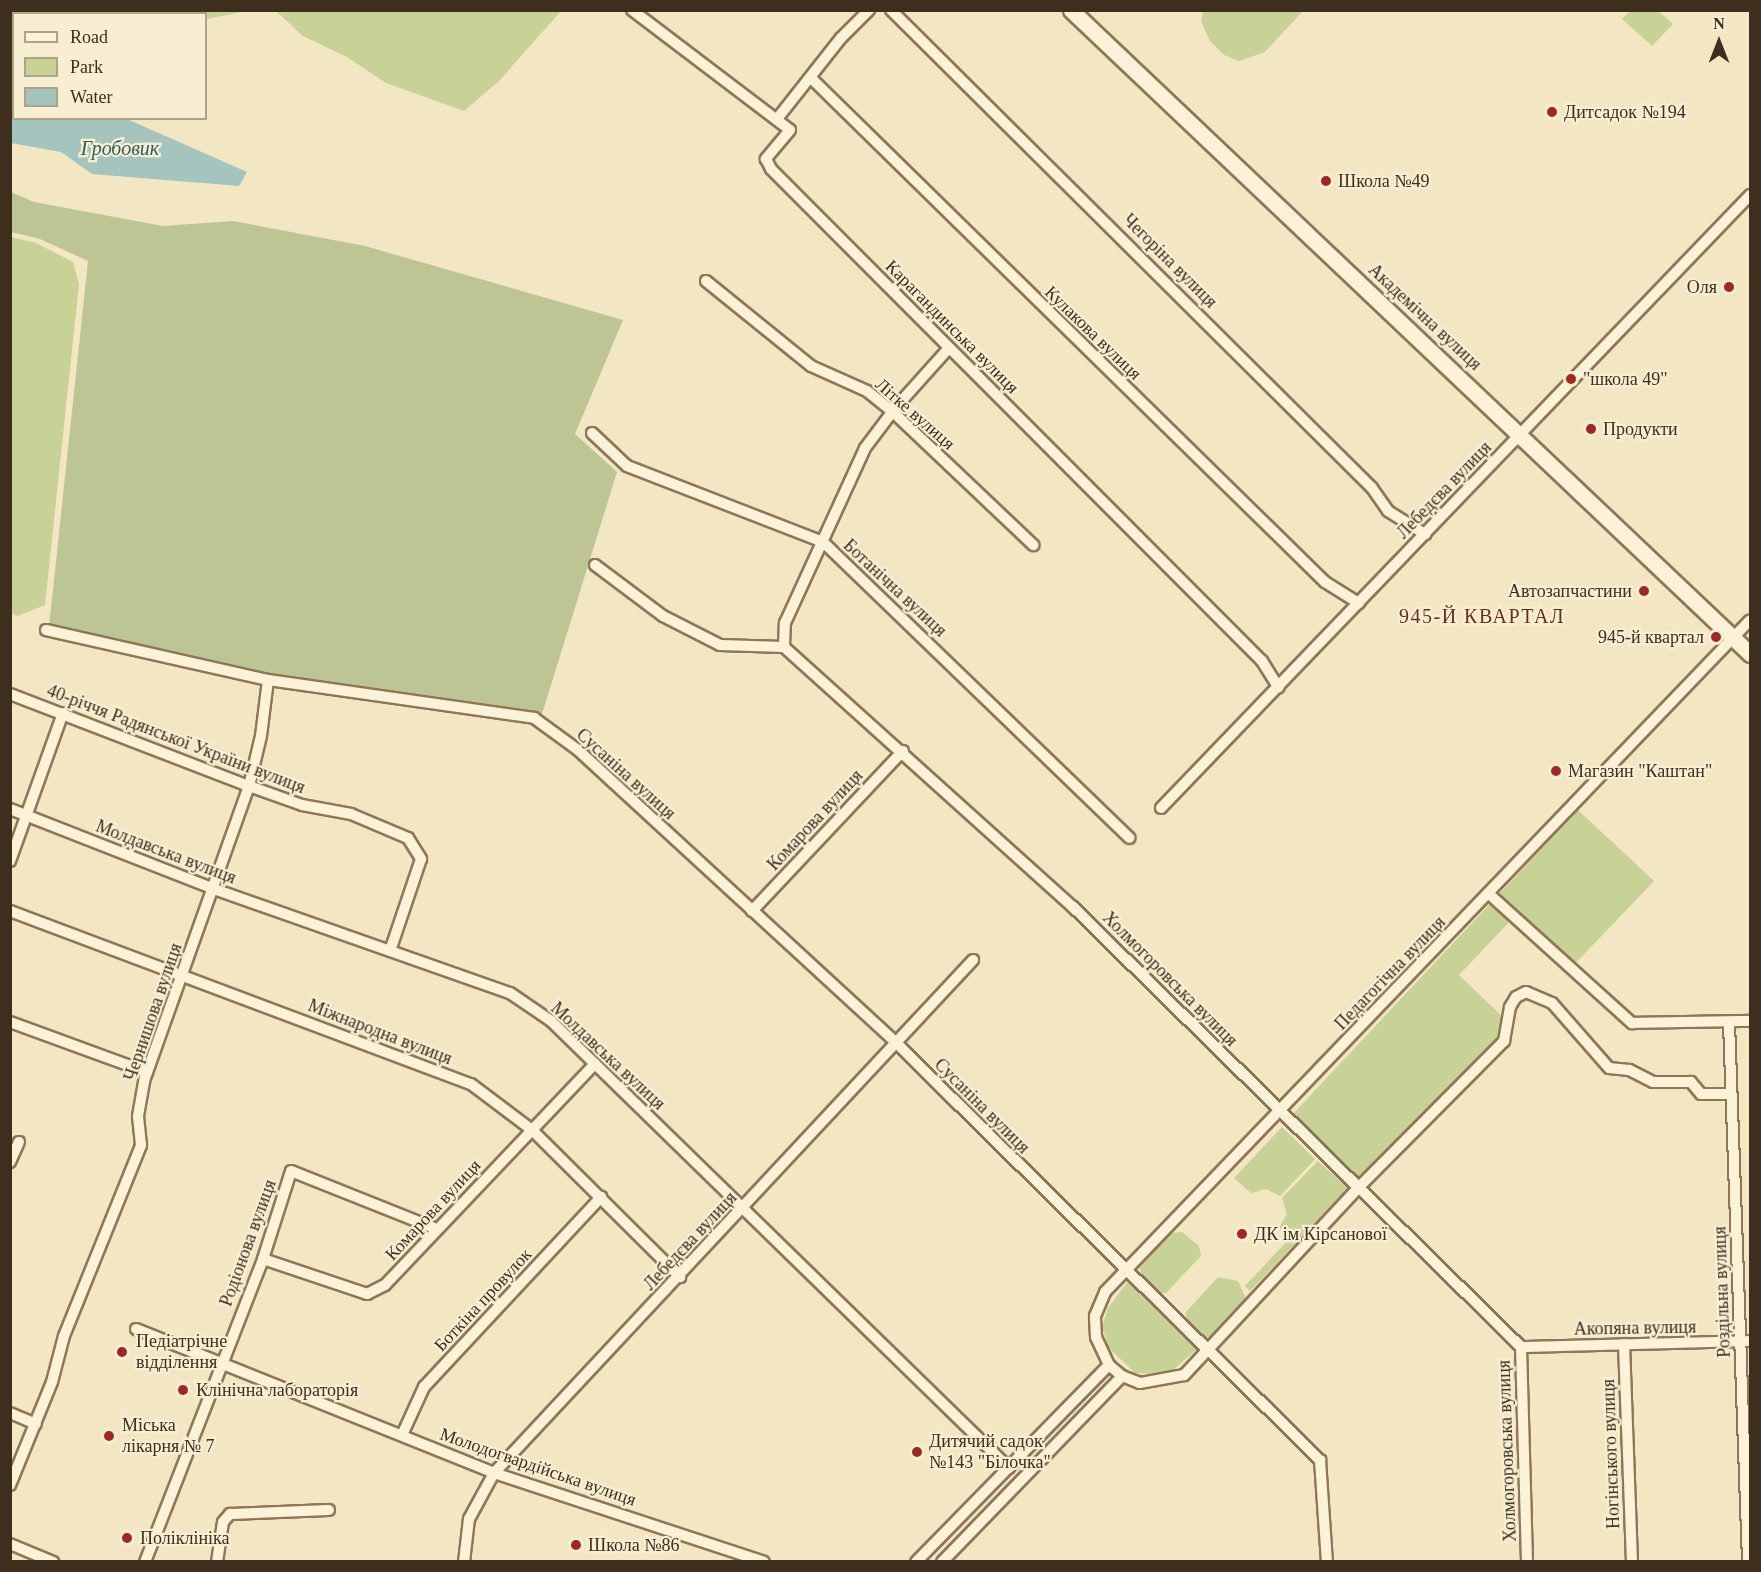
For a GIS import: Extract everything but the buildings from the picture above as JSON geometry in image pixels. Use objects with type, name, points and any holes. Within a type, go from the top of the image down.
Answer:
[{"type":"main road","name":"Академічна вулиця","points":[[1071,10],[1522,433],[1750,654]]},
{"type":"street","points":[[632,10],[777,119],[841,38],[869,10]]},
{"type":"street","name":"Чегоріна вулиця","points":[[891,10],[1372,488],[1388,511],[1425,534]]},
{"type":"street","name":"Кулакова вулиця","points":[[811,78],[1325,582],[1359,603]]},
{"type":"street","name":"Карагандинська вулиця","points":[[777,119],[790,130],[766,159],[771,169],[1262,661],[1278,687]]},
{"type":"street","name":"Лебедєва вулиця","points":[[1161,808],[1750,195]]},
{"type":"street","name":"Літке вулиця","points":[[706,281],[811,366],[867,391],[892,411],[1033,545]]},
{"type":"street","points":[[595,565],[663,616],[720,645],[784,646],[785,623],[865,448],[892,411],[949,348]]},
{"type":"street","name":"Ботанічна вулиця","points":[[592,433],[627,466],[823,542],[1130,838]]},
{"type":"street","name":"Педагогічна вулиця","points":[[1122,1377],[1109,1365],[1096,1337],[1095,1316],[1105,1292],[1750,620]]},
{"type":"street","points":[[45,630],[268,680]]},
{"type":"street","name":"Холмогоровська вулиця","points":[[784,646],[903,751],[1072,907],[1521,1347],[1527,1562]]},
{"type":"street","name":"Сусаніна вулиця","points":[[268,680],[534,718],[578,750],[894,1041],[1320,1460],[1327,1562]]},
{"type":"street","name":"Чернишова вулиця","points":[[10,1485],[36,1424],[64,1336],[141,1145],[138,1116],[147,1072],[184,975],[249,786],[261,736],[268,680]]},
{"type":"street","name":"40-річчя Радянської України вулиця","points":[[10,694],[249,786],[302,805],[351,814],[408,838],[422,859],[390,951]]},
{"type":"street","points":[[10,861],[63,713]]},
{"type":"street","name":"Комарова вулиця","points":[[752,911],[903,751]]},
{"type":"street","name":"Молдавська вулиця","points":[[10,809],[214,889],[510,993],[551,1021],[1009,1468]]},
{"type":"street","points":[[1489,894],[1632,1023],[1750,1021]]},
{"type":"street","name":"Міжнародна вулиця","points":[[10,911],[471,1084],[532,1130],[680,1277]]},
{"type":"street","name":"Лебедєва вулиця","points":[[464,1562],[469,1519],[494,1473],[743,1209],[894,1041],[973,960]]},
{"type":"street","points":[[942,1562],[1122,1377],[1140,1383],[1164,1382],[1184,1375],[1209,1351],[1359,1187],[1504,1041],[1510,1007],[1515,997],[1526,992],[1552,1003],[1610,1068],[1629,1070],[1653,1082],[1691,1082],[1701,1094],[1731,1094]]},
{"type":"street","points":[[10,1022],[147,1072]]},
{"type":"street","name":"Роздільна вулиця","points":[[1729,1022],[1745,1342],[1748,1562]]},
{"type":"street","name":"Комарова вулиця","points":[[262,1259],[367,1294],[386,1285],[595,1064]]},
{"type":"street","points":[[10,1162],[19,1142]]},
{"type":"street","name":"Родіонова вулиця","points":[[145,1562],[262,1259],[291,1171],[437,1229]]},
{"type":"street","name":"Боткіна провулок","points":[[402,1435],[424,1388],[601,1197]]},
{"type":"street","name":"Молодогвардійська вулиця","points":[[136,1329],[494,1473],[764,1562]]},
{"type":"street","name":"Акопяна вулиця","points":[[1521,1347],[1745,1342]]},
{"type":"street","name":"Ногінського вулиця","points":[[1624,1344],[1632,1562]]},
{"type":"street","points":[[916,1562],[1109,1365]]},
{"type":"street","points":[[10,1413],[36,1424]]},
{"type":"street","points":[[217,1562],[223,1522],[230,1514],[329,1510]]},
{"type":"street","points":[[10,1544],[53,1562]]},
{"type":"green space","points":[[1203,10],[1303,11],[1265,52],[1239,61],[1224,55],[1210,41],[1201,21]]},
{"type":"green space","points":[[165,11],[247,11],[207,19],[207,12]]},
{"type":"green space","points":[[276,11],[561,11],[499,81],[464,111],[386,83],[347,57],[303,36]]},
{"type":"green space","points":[[1630,11],[1658,11],[1673,24],[1652,46],[1622,19]]},
{"type":"green space","points":[[11,192],[34,202],[163,226],[233,221],[365,246],[623,320],[575,434],[617,472],[542,714],[279,679],[49,627],[88,261],[40,239],[11,232]]},
{"type":"green space","points":[[11,237],[36,243],[73,262],[79,284],[45,605],[18,616],[10,613]]},
{"type":"green space","points":[[1578,810],[1654,881],[1569,970],[1513,918],[1459,975],[1511,1025],[1360,1179],[1291,1116]]},
{"type":"green space","points":[[1282,1127],[1315,1159],[1280,1196],[1266,1189],[1251,1193],[1234,1178]]},
{"type":"green space","points":[[1318,1161],[1348,1188],[1250,1291],[1245,1286],[1290,1238],[1279,1228],[1287,1214],[1282,1198]]},
{"type":"green space","points":[[1182,1232],[1199,1246],[1201,1256],[1166,1293],[1156,1293],[1141,1277],[1140,1267],[1172,1233]]},
{"type":"green space","points":[[1218,1277],[1238,1281],[1247,1301],[1212,1337],[1202,1337],[1187,1321],[1186,1312]]},
{"type":"green space","points":[[1128,1281],[1198,1348],[1173,1370],[1156,1374],[1135,1373],[1109,1348],[1102,1327],[1108,1308]]},
{"type":"water","name":"Гробовик","points":[[10,11],[12,12],[12,120],[129,120],[247,172],[239,186],[92,174],[61,152],[11,143]]},
{"type":"place","name":"Дитсадок №194","points":[[1552,112]]},
{"type":"place","name":"Школа №49","points":[[1326,181]]},
{"type":"place","name":"Оля","points":[[1729,287]]},
{"type":"place","name":"\"школа 49\"","points":[[1571,379]]},
{"type":"place","name":"Продукти","points":[[1591,429]]},
{"type":"place","name":"Автозапчастини","points":[[1644,591]]},
{"type":"place","name":"945-й квартал","points":[[1716,637]]},
{"type":"place","name":"Магазин \"Каштан\"","points":[[1556,771]]},
{"type":"place","name":"ДК ім Кірсанової","points":[[1242,1234]]},
{"type":"place","name":"Педіатрічне відділення","points":[[122,1352]]},
{"type":"place","name":"Клінічна лабораторія","points":[[183,1390]]},
{"type":"place","name":"Міська лікарня № 7","points":[[109,1436]]},
{"type":"place","name":"Дитячий садок №143 \"Білочка\"","points":[[917,1452]]},
{"type":"place","name":"Поліклініка","points":[[127,1538]]},
{"type":"place","name":"Школа №86","points":[[576,1545]]},
{"type":"district","name":"945-Й КВАРТАЛ","points":[[1482,616]]}]
